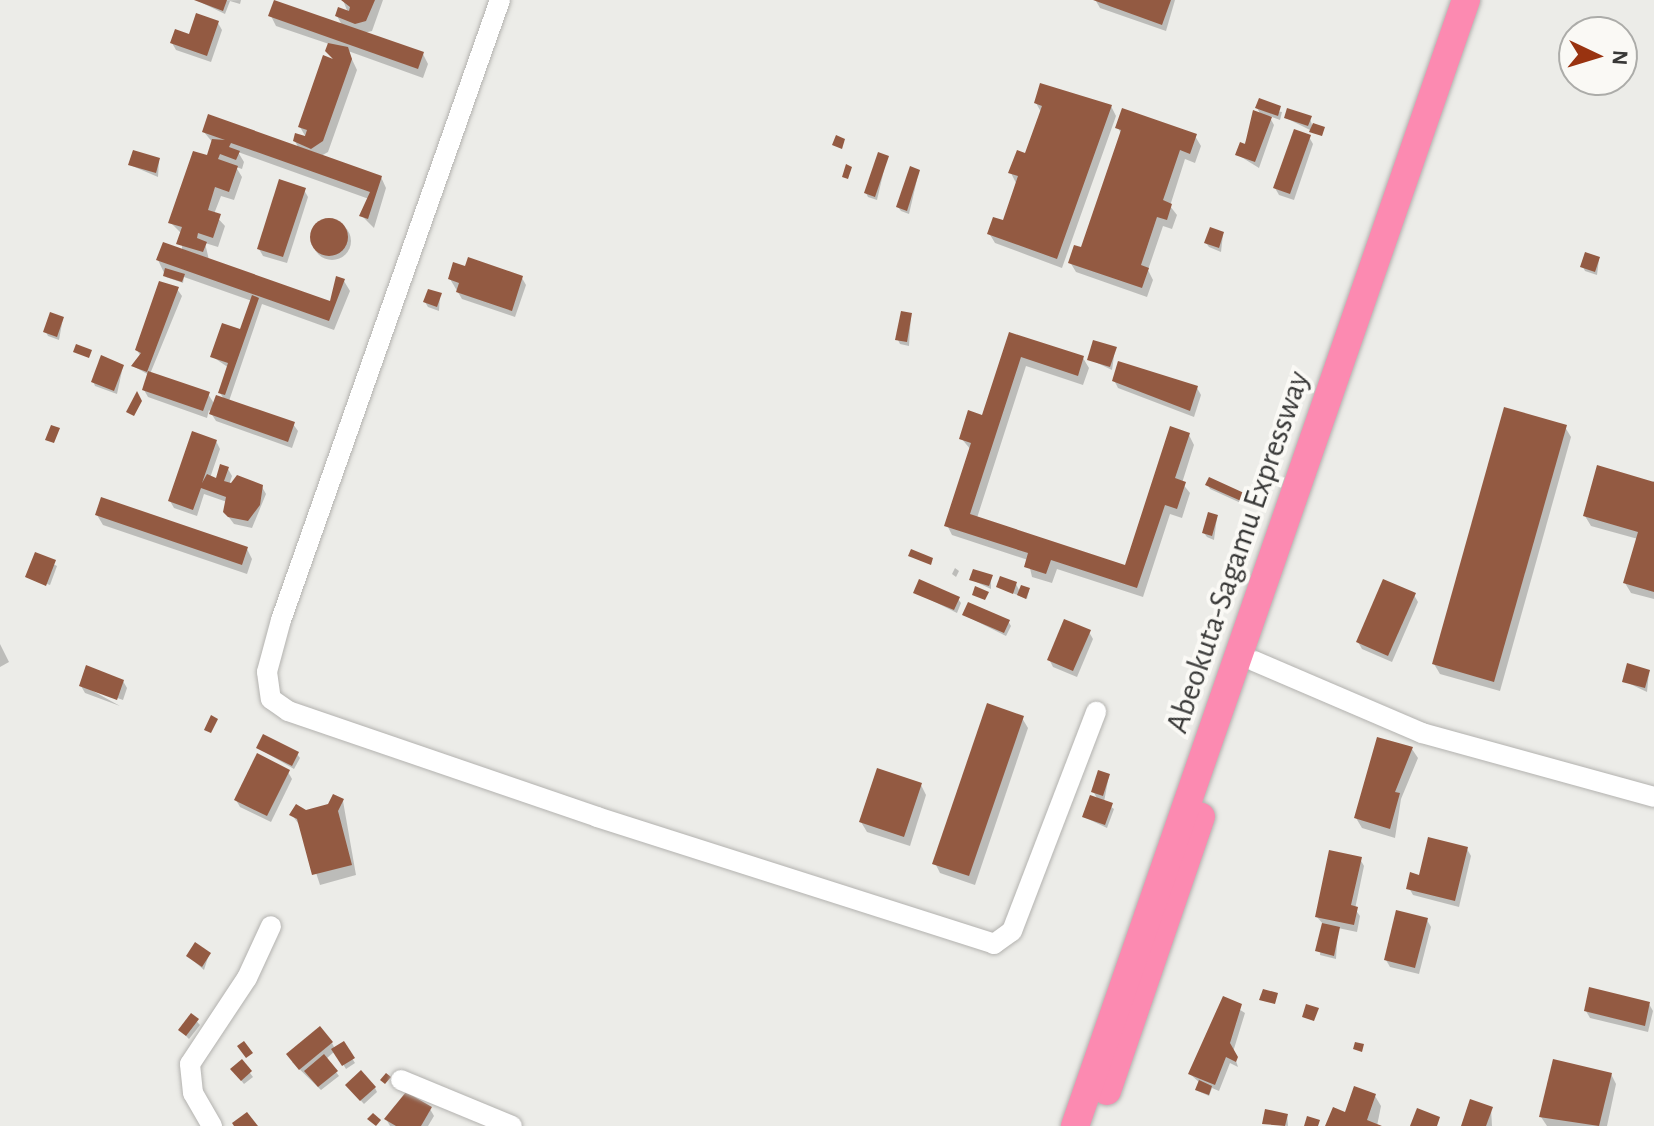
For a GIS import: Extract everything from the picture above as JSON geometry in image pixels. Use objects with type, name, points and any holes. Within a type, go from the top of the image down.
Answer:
[{"type":"highway","name":"Abeokuta-Sagamu Expressway","points":[[1075,1126],[1466,0]]},
{"type":"highway","name":"Abeokuta-Sagamu Expressway","points":[[1094,1126],[1482,0]]},
{"type":"street","points":[[500,0],[281,620],[267,672],[271,699],[288,711],[597,817],[994,944],[1012,931],[1096,712]]},
{"type":"street","points":[[1254,661],[1422,733],[1654,797]]},
{"type":"street","points":[[212,1126],[193,1093],[190,1064],[247,978],[271,926]]},
{"type":"street","points":[[401,1080],[512,1126]]},
{"type":"building","points":[[194,0],[227,0],[223,11]]},
{"type":"building","points":[[274,0],[424,52],[418,69],[268,16]]},
{"type":"building","points":[[341,0],[375,0],[366,21],[355,24],[335,16],[338,7],[349,11],[350,7]]},
{"type":"building","points":[[1093,0],[1171,0],[1162,25]]},
{"type":"building","points":[[196,13],[219,21],[207,56],[170,43],[175,29],[189,34]]},
{"type":"building","points":[[328,43],[348,47],[352,59],[323,141],[311,149],[293,141],[295,133],[305,136],[307,130],[298,127],[323,55],[333,59],[325,51]]},
{"type":"building","points":[[1040,83],[1112,105],[1057,259],[987,234],[993,217],[1003,220],[1018,176],[1008,173],[1017,150],[1025,153],[1042,106],[1034,103]]},
{"type":"building","points":[[1259,98],[1281,106],[1278,116],[1255,108]]},
{"type":"building","points":[[1122,108],[1197,134],[1190,154],[1180,150],[1163,200],[1172,204],[1167,220],[1157,217],[1141,265],[1149,268],[1142,288],[1068,263],[1074,245],[1081,247],[1121,130],[1115,128]]},
{"type":"building","points":[[1287,108],[1312,116],[1308,126],[1284,118]]},
{"type":"building","points":[[1253,110],[1272,117],[1255,162],[1235,155],[1240,142],[1245,144]]},
{"type":"building","points":[[208,114],[382,176],[368,219],[359,216],[370,192],[231,143],[229,147],[240,151],[236,160],[220,154],[218,159],[238,166],[229,192],[215,187],[208,210],[221,214],[213,238],[198,233],[197,238],[207,242],[203,252],[176,244],[182,227],[168,223],[193,151],[207,155],[212,139],[225,140],[202,132]]},
{"type":"building","points":[[1313,123],[1325,127],[1322,136],[1309,132]]},
{"type":"building","points":[[1294,129],[1311,135],[1290,194],[1273,188]]},
{"type":"building","points":[[836,135],[845,139],[842,149],[832,145]]},
{"type":"building","points":[[133,150],[160,158],[156,173],[128,165]]},
{"type":"building","points":[[878,152],[889,156],[875,197],[864,193]]},
{"type":"building","points":[[846,164],[852,167],[848,179],[842,177]]},
{"type":"building","points":[[910,166],[920,170],[907,211],[896,207]]},
{"type":"building","points":[[279,179],[306,188],[283,257],[257,249]]},
{"type":"building","points":[[329,218],[342,224],[348,237],[342,250],[329,256],[316,250],[310,237],[316,224]]},
{"type":"building","points":[[1210,227],[1224,232],[1219,248],[1204,243]]},
{"type":"building","points":[[163,242],[330,301],[336,276],[345,279],[329,321],[156,260]]},
{"type":"building","points":[[1585,252],[1600,257],[1595,272],[1580,267]]},
{"type":"building","points":[[468,257],[523,276],[512,311],[456,292],[459,283],[448,279],[453,262],[465,266]]},
{"type":"building","points":[[165,268],[185,274],[182,282],[163,276]]},
{"type":"building","points":[[159,281],[179,287],[147,372],[131,366],[141,353],[135,350]]},
{"type":"building","points":[[428,289],[442,293],[437,307],[423,302]]},
{"type":"building","points":[[252,295],[259,298],[225,395],[218,393],[228,363],[210,357],[222,323],[240,329]]},
{"type":"building","points":[[901,311],[912,313],[907,342],[895,340]]},
{"type":"building","points":[[50,312],[64,317],[57,337],[43,332]]},
{"type":"building","points":[[1009,332],[1084,356],[1078,376],[1021,357],[970,514],[1125,565],[1170,426],[1190,433],[1175,478],[1186,482],[1177,509],[1165,505],[1137,588],[1051,560],[1046,574],[1024,567],[1028,553],[944,526],[971,443],[959,439],[968,410],[982,415]]},
{"type":"building","points":[[1093,340],[1117,347],[1110,367],[1087,360]]},
{"type":"building","points":[[76,344],[92,350],[89,358],[73,352]]},
{"type":"building","points":[[101,355],[124,365],[114,391],[91,382]]},
{"type":"building","points":[[1118,361],[1198,386],[1190,411],[1112,381]]},
{"type":"building","points":[[148,371],[210,392],[203,411],[142,390]]},
{"type":"building","points":[[137,391],[142,401],[134,416],[126,412]]},
{"type":"building","points":[[216,395],[295,422],[288,442],[209,414]]},
{"type":"building","points":[[1504,407],[1567,425],[1494,682],[1432,664]]},
{"type":"building","points":[[51,425],[60,428],[54,443],[45,440]]},
{"type":"building","points":[[192,431],[217,440],[202,483],[207,474],[216,478],[220,464],[229,467],[224,481],[231,483],[237,475],[263,485],[260,505],[248,521],[228,517],[223,512],[226,497],[201,488],[193,510],[168,501]]},
{"type":"building","points":[[1597,465],[1654,482],[1654,592],[1623,583],[1638,532],[1583,516]]},
{"type":"building","points":[[1209,477],[1244,493],[1241,501],[1205,485]]},
{"type":"building","points":[[101,497],[248,547],[242,565],[95,515]]},
{"type":"building","points":[[1208,512],[1218,515],[1212,536],[1202,533]]},
{"type":"building","points":[[911,549],[933,558],[931,565],[908,556]]},
{"type":"building","points":[[35,552],[56,560],[46,586],[25,577]]},
{"type":"building","points":[[973,569],[993,575],[989,586],[969,580]]},
{"type":"building","points":[[1000,576],[1017,582],[1013,594],[996,587]]},
{"type":"building","points":[[919,579],[960,597],[954,610],[913,593]]},
{"type":"building","points":[[1383,579],[1416,593],[1388,656],[1356,642]]},
{"type":"building","points":[[1021,585],[1030,588],[1026,599],[1017,595]]},
{"type":"building","points":[[975,586],[989,592],[985,600],[972,595]]},
{"type":"building","points":[[968,602],[1010,620],[1004,633],[962,615]]},
{"type":"building","points":[[1064,619],[1091,630],[1073,671],[1047,660]]},
{"type":"building","points":[[1627,663],[1650,670],[1645,688],[1622,682]]},
{"type":"building","points":[[86,665],[124,680],[117,700],[79,686]]},
{"type":"building","points":[[987,703],[1024,716],[969,876],[932,864]]},
{"type":"building","points":[[211,715],[218,719],[211,733],[204,730]]},
{"type":"building","points":[[263,734],[299,752],[292,766],[256,748]]},
{"type":"building","points":[[1377,737],[1413,747],[1395,792],[1400,793],[1390,829],[1354,818]]},
{"type":"building","points":[[257,753],[290,770],[267,816],[234,800]]},
{"type":"building","points":[[877,768],[922,783],[904,837],[859,822]]},
{"type":"building","points":[[1098,770],[1110,774],[1103,796],[1091,792]]},
{"type":"building","points":[[333,794],[344,799],[338,811],[352,865],[312,875],[297,819],[289,815],[296,804],[306,810],[328,804]]},
{"type":"building","points":[[1090,795],[1113,803],[1105,825],[1082,817]]},
{"type":"building","points":[[1428,837],[1468,847],[1455,901],[1406,889],[1410,872],[1419,875]]},
{"type":"building","points":[[1329,850],[1362,857],[1351,905],[1358,907],[1354,925],[1315,917]]},
{"type":"building","points":[[1396,910],[1428,918],[1415,968],[1384,960]]},
{"type":"building","points":[[1322,923],[1340,927],[1334,956],[1315,951]]},
{"type":"building","points":[[195,942],[211,953],[202,967],[186,956]]},
{"type":"building","points":[[1589,987],[1650,1002],[1645,1026],[1584,1011]]},
{"type":"building","points":[[1263,989],[1278,993],[1275,1004],[1259,1000]]},
{"type":"building","points":[[1223,996],[1242,1004],[1230,1043],[1238,1057],[1236,1062],[1226,1057],[1215,1085],[1188,1074]]},
{"type":"building","points":[[1306,1004],[1319,1008],[1314,1021],[1302,1017]]},
{"type":"building","points":[[191,1013],[199,1019],[186,1036],[178,1030]]},
{"type":"building","points":[[320,1026],[333,1042],[299,1070],[286,1054]]},
{"type":"building","points":[[244,1041],[253,1053],[246,1058],[237,1046]]},
{"type":"building","points":[[344,1041],[355,1058],[342,1066],[331,1049]]},
{"type":"building","points":[[1355,1042],[1364,1044],[1362,1052],[1353,1049]]},
{"type":"building","points":[[324,1054],[338,1071],[318,1087],[304,1071]]},
{"type":"building","points":[[242,1059],[252,1071],[241,1081],[230,1069]]},
{"type":"building","points":[[1553,1059],[1612,1073],[1599,1126],[1539,1117]]},
{"type":"building","points":[[361,1070],[376,1087],[360,1101],[345,1085]]},
{"type":"building","points":[[386,1073],[391,1077],[385,1084],[380,1080]]},
{"type":"building","points":[[1199,1080],[1212,1086],[1209,1095],[1195,1090]]},
{"type":"building","points":[[1354,1086],[1376,1094],[1367,1120],[1382,1126],[1325,1126],[1333,1107],[1345,1112]]},
{"type":"building","points":[[406,1092],[432,1107],[421,1126],[396,1126],[384,1119]]},
{"type":"building","points":[[1470,1099],[1493,1107],[1486,1126],[1461,1126]]},
{"type":"building","points":[[1417,1108],[1440,1117],[1437,1126],[1410,1126]]},
{"type":"building","points":[[1265,1109],[1288,1114],[1285,1126],[1262,1124]]},
{"type":"building","points":[[247,1112],[258,1126],[234,1126],[232,1123]]},
{"type":"building","points":[[373,1113],[381,1120],[376,1126],[367,1119]]},
{"type":"building","points":[[1307,1116],[1320,1120],[1318,1126],[1304,1126]]}]
